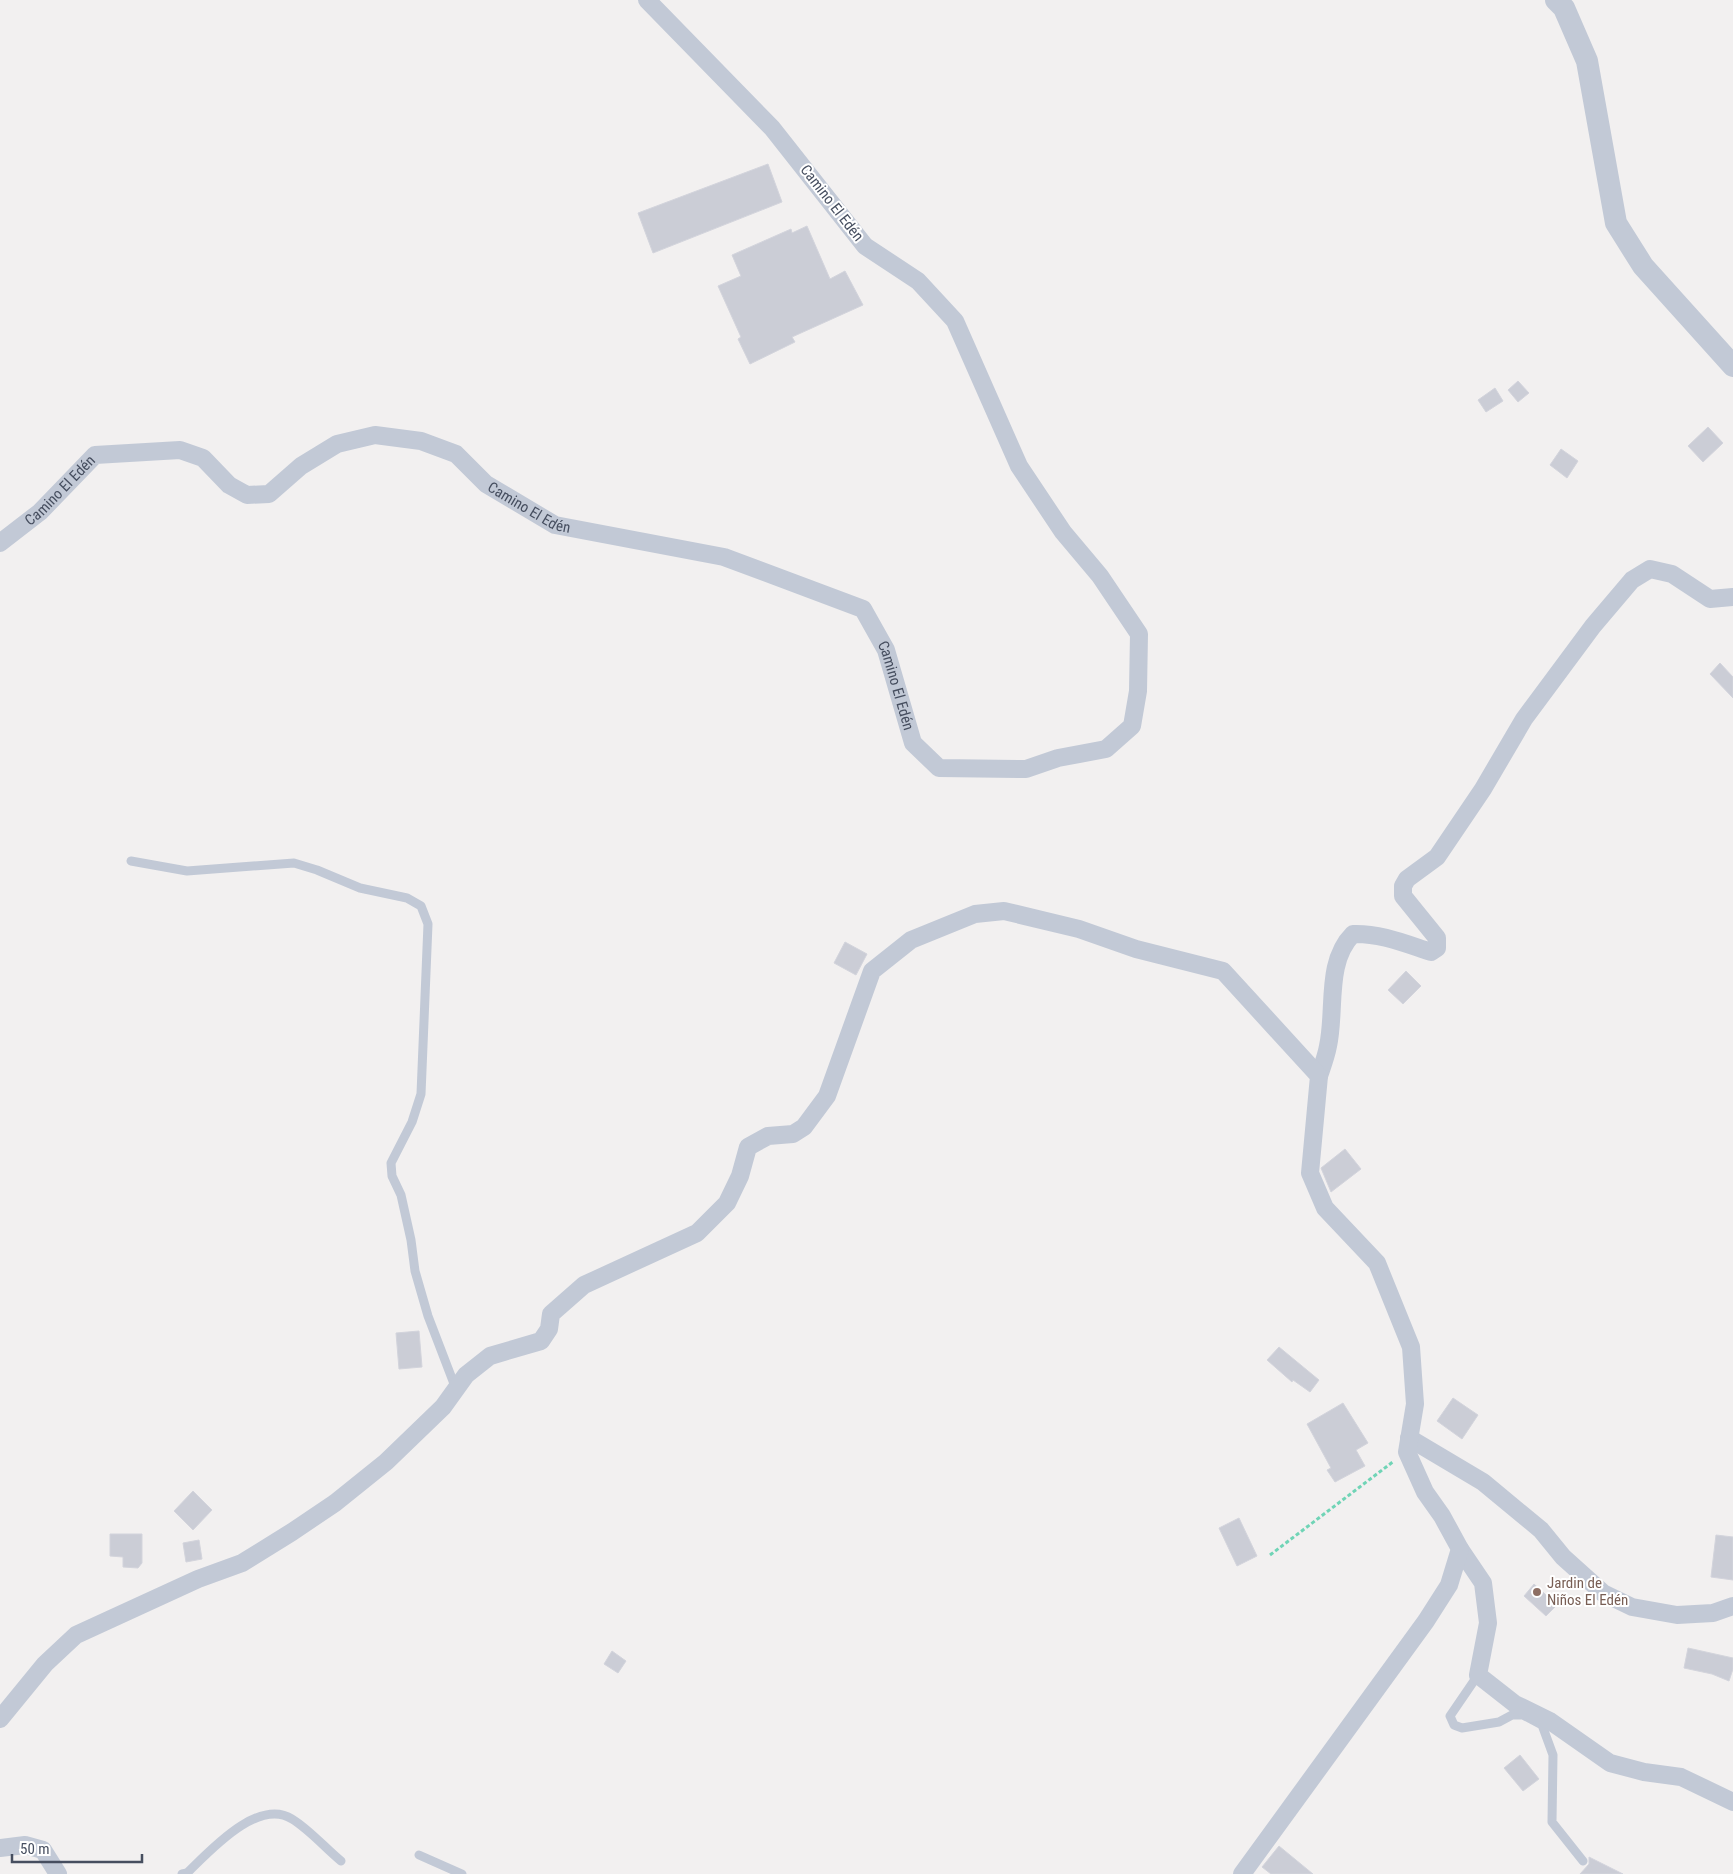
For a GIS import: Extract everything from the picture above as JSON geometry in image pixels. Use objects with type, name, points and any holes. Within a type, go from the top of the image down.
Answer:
[{"type":"street","name":"Camino El Edén","points":[[0,543],[40,512],[95,454],[180,450],[203,458],[229,484],[247,495],[269,494],[301,466],[337,444],[375,435],[421,441],[456,454],[486,484],[555,525],[724,558],[863,609],[886,650],[912,743],[939,768],[1026,770],[1058,758],[1106,749],[1132,726],[1138,691],[1139,634],[1100,576],[1063,532],[1019,466],[955,321],[918,281],[866,246],[772,128],[647,0]]},
{"type":"street","points":[[1556,0],[1564,8],[1587,61],[1616,223],[1644,266],[1733,366]]},
{"type":"street","points":[[1733,597],[1710,599],[1672,574],[1650,570],[1632,580],[1593,626],[1524,719],[1483,789],[1437,857],[1407,879],[1403,886],[1403,896],[1437,938],[1437,948],[1431,952],[1391,939],[1363,934],[1353,934],[1344,943],[1337,964],[1329,1046],[1319,1076],[1310,1173],[1325,1208],[1377,1263],[1411,1346],[1415,1404],[1408,1445],[1425,1492],[1483,1583],[1488,1624],[1478,1675],[1515,1704],[1550,1721],[1610,1763],[1644,1772],[1681,1776],[1733,1802]]},
{"type":"street","points":[[0,1719],[45,1664],[76,1636],[198,1579],[242,1563],[292,1532],[335,1503],[421,1431],[444,1407],[466,1375],[490,1356],[541,1341],[548,1329],[551,1314],[584,1285],[697,1233],[728,1203],[740,1176],[748,1146],[768,1136],[793,1134],[804,1127],[826,1096],[872,971],[911,940],[975,914],[1004,911],[1079,929],[1136,950],[1223,971],[1319,1076]]},
{"type":"street","points":[[1408,1445],[1483,1482],[1541,1530],[1563,1556],[1603,1593],[1632,1607],[1677,1616],[1712,1613],[1733,1606]]},
{"type":"street","points":[[1242,1874],[1426,1621],[1449,1585],[1460,1549]]},
{"type":"street","points":[[0,1848],[24,1845],[43,1850],[58,1874]]},
{"type":"lane","points":[[131,861],[186,871],[243,865],[294,863],[317,870],[360,888],[407,898],[421,906],[428,924],[421,1094],[412,1122],[391,1163],[392,1176],[401,1195],[418,1280],[456,1389]]},
{"type":"lane","points":[[1478,1675],[1450,1716],[1454,1725],[1462,1728],[1500,1722],[1512,1715],[1523,1715],[1542,1725],[1553,1755],[1552,1822],[1583,1861]]},
{"type":"lane","points":[[182,1874],[187,1873],[234,1829],[260,1817],[277,1813],[291,1818],[342,1861]]},
{"type":"lane","points":[[419,1856],[462,1874]]},
{"type":"path","points":[[1270,1555],[1408,1445]]},
{"type":"building","points":[[768,164],[782,202],[653,253],[638,213]]},
{"type":"building","points":[[807,226],[830,279],[845,271],[863,305],[792,337],[795,342],[750,364],[738,339],[741,337],[718,286],[741,276],[732,255],[791,229],[792,233]]},
{"type":"building","points":[[1518,381],[1529,393],[1518,402],[1508,390]]},
{"type":"building","points":[[1495,388],[1503,401],[1486,412],[1478,400]]},
{"type":"building","points":[[1708,427],[1723,443],[1703,462],[1688,446]]},
{"type":"building","points":[[1561,449],[1578,461],[1567,478],[1550,465]]},
{"type":"building","points":[[1720,663],[1733,677],[1733,698],[1710,674]]},
{"type":"building","points":[[845,942],[867,954],[856,975],[834,963]]},
{"type":"building","points":[[1406,971],[1421,986],[1403,1004],[1388,990]]},
{"type":"building","points":[[1345,1149],[1361,1169],[1331,1192],[1321,1168]]},
{"type":"building","points":[[419,1331],[422,1367],[399,1369],[396,1333]]},
{"type":"building","points":[[1279,1347],[1319,1380],[1310,1392],[1293,1380],[1292,1382],[1267,1360]]},
{"type":"building","points":[[1453,1398],[1478,1415],[1462,1439],[1437,1421]]},
{"type":"building","points":[[1343,1403],[1368,1443],[1356,1450],[1365,1466],[1335,1482],[1327,1470],[1331,1468],[1307,1424]]},
{"type":"building","points":[[193,1491],[212,1510],[193,1530],[174,1511]]},
{"type":"building","points":[[1239,1518],[1257,1556],[1237,1566],[1219,1528]]},
{"type":"building","points":[[110,1534],[142,1534],[142,1563],[138,1568],[123,1567],[123,1557],[110,1556]]},
{"type":"building","points":[[1716,1535],[1733,1537],[1733,1580],[1711,1577]]},
{"type":"building","points":[[199,1540],[202,1559],[186,1562],[183,1543]]},
{"type":"building","points":[[1534,1584],[1557,1605],[1546,1616],[1524,1596]]},
{"type":"building","points":[[1688,1648],[1733,1658],[1733,1669],[1729,1681],[1712,1674],[1684,1668]]},
{"type":"building","points":[[612,1651],[626,1661],[618,1673],[604,1664]]},
{"type":"building","points":[[1520,1755],[1539,1779],[1523,1791],[1504,1768]]},
{"type":"building","points":[[1279,1846],[1313,1874],[1271,1874],[1262,1867]]},
{"type":"building","points":[[1589,1857],[1623,1874],[1580,1874],[1589,1864]]},
{"type":"place","name":"Jardin de Niños El Edén","points":[[1537,1592]]}]
